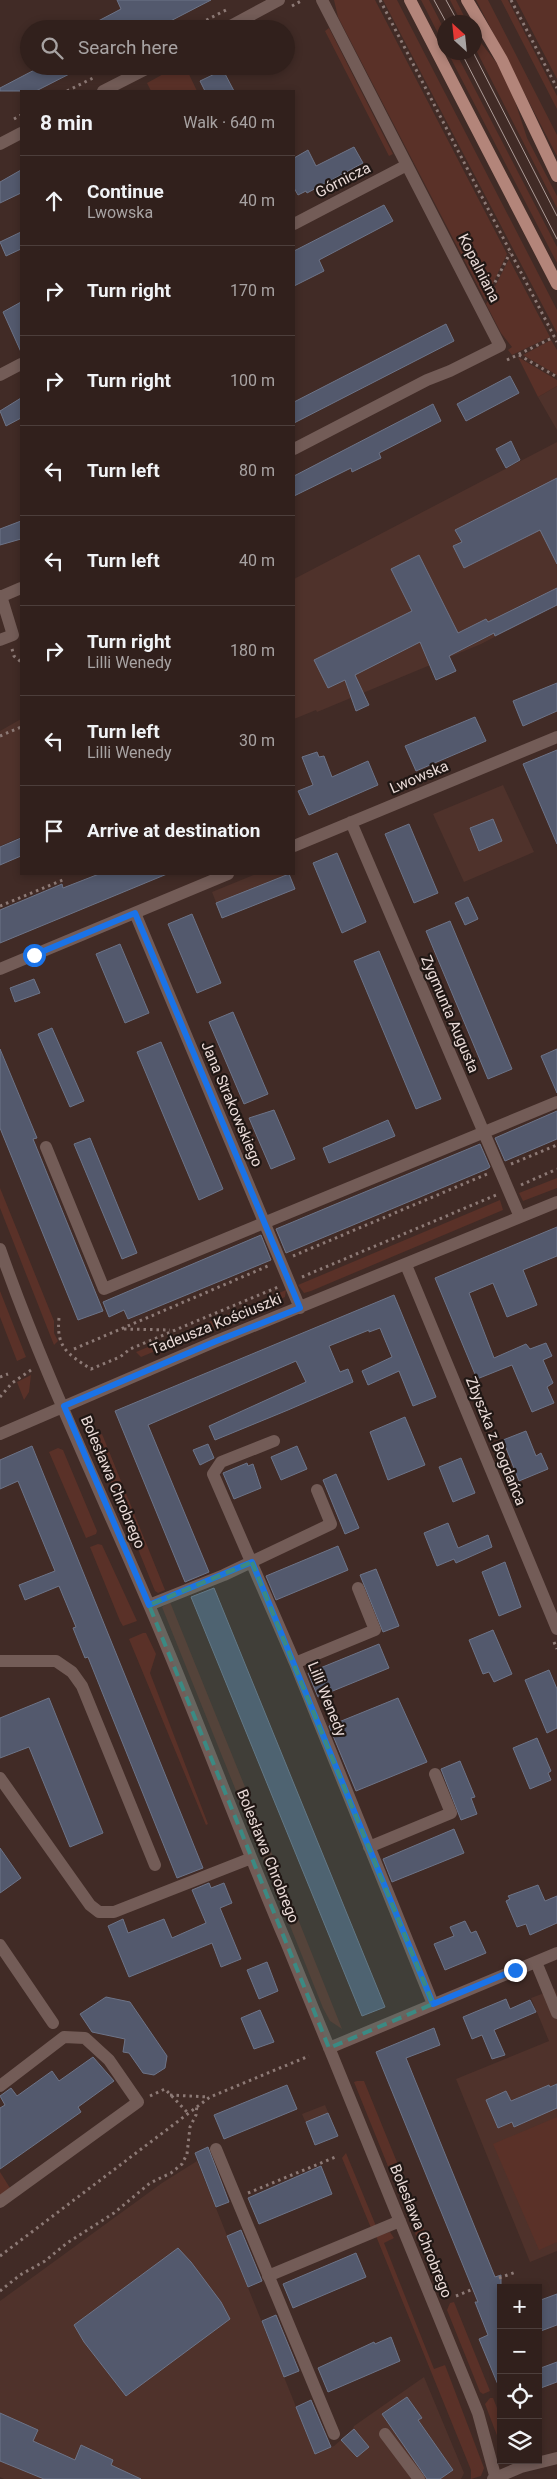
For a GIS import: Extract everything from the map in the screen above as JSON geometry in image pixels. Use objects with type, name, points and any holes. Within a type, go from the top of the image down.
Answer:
[{"type":"main road","points":[[410,0],[557,284]]},
{"type":"main road","points":[[467,0],[502,60],[557,176]]},
{"type":"street","points":[[242,20],[279,0]]},
{"type":"street","name":"Kopalniana","points":[[295,448],[427,380],[500,346],[322,0]]},
{"type":"street","points":[[105,90],[134,75]]},
{"type":"street","points":[[0,144],[20,134]]},
{"type":"street","name":"Górnicza","points":[[295,223],[407,165]]},
{"type":"street","points":[[0,375],[20,365]]},
{"type":"street","points":[[0,640],[12,635],[0,596],[20,588]]},
{"type":"street","name":"Lwowska","points":[[295,846],[557,737]]},
{"type":"street","name":"Zygmunta Augusta","points":[[352,822],[520,1218]]},
{"type":"street","points":[[0,969],[226,875]]},
{"type":"street","name":"Jana Strakowskiego","points":[[135,913],[300,1308]]},
{"type":"street","points":[[46,1147],[104,1289],[557,1102]]},
{"type":"street","name":"Tadeusza Kościuszki","points":[[0,1434],[195,1349],[406,1265],[557,1202]]},
{"type":"street","name":"Bolesława Chrobrego","points":[[0,1249],[64,1406],[149,1605],[250,1859],[478,2413],[495,2479]]},
{"type":"street","name":"Zbyszka z Bogdańca","points":[[406,1265],[557,1629]]},
{"type":"street","name":"Lilli Wenedy","points":[[274,1441],[220,1462],[213,1474],[295,1663],[433,2004]]},
{"type":"street","points":[[149,1605],[252,1562],[330,1524],[316,1490]]},
{"type":"street","points":[[295,1663],[375,1630],[358,1588]]},
{"type":"street","points":[[0,1661],[56,1661],[72,1672],[82,1686],[155,1865]]},
{"type":"street","points":[[369,1846],[451,1814],[435,1774]]},
{"type":"street","points":[[0,1778],[90,1906],[99,1912],[114,1912],[250,1859]]},
{"type":"street","points":[[0,1945],[54,2023]]},
{"type":"street","points":[[329,2048],[557,1953]]},
{"type":"street","points":[[536,1962],[557,2013]]},
{"type":"street","points":[[0,2086],[64,2037],[85,2038],[109,2060],[138,2102],[0,2202]]},
{"type":"street","points":[[216,2149],[334,2434]]},
{"type":"street","points":[[268,2276],[400,2221]]},
{"type":"street","points":[[385,2434],[419,2479]]},
{"type":"street","points":[[495,2479],[521,2467],[557,2458]]},
{"type":"path","points":[[380,0],[557,342]]},
{"type":"path","points":[[511,0],[557,88]]},
{"type":"path","points":[[206,20],[230,8]]},
{"type":"path","points":[[69,90],[100,75]]},
{"type":"path","points":[[482,309],[510,253]]},
{"type":"path","points":[[518,355],[557,377]]},
{"type":"path","points":[[0,736],[20,727]]},
{"type":"path","points":[[0,906],[66,879]]},
{"type":"path","points":[[74,1349],[557,1145]]},
{"type":"path","points":[[59,1318],[58,1334],[66,1353],[91,1369],[120,1357],[130,1349],[173,1330],[557,1170]]},
{"type":"path","points":[[121,1328],[173,1330]]},
{"type":"path","points":[[0,1397],[12,1383],[33,1369]]},
{"type":"path","points":[[0,1377],[8,1374]]},
{"type":"path","points":[[0,2256],[197,2105],[210,2097],[310,2056]]},
{"type":"path","points":[[138,2102],[165,2089],[187,2112]]},
{"type":"path","points":[[169,2094],[210,2097]]},
{"type":"path","points":[[0,2291],[20,2275],[44,2261],[67,2243],[114,2213],[150,2183],[171,2173],[182,2164],[187,2154],[190,2127],[196,2115],[197,2105]]},
{"type":"path","points":[[236,2198],[338,2156]]},
{"type":"path","points":[[499,2278],[516,2272]]},
{"type":"path","points":[[456,2296],[473,2289]]},
{"type":"highlighted area","points":[[252,1562],[433,2004],[329,2048],[149,1605]]},
{"type":"shaded area","points":[[334,0],[375,0],[507,254],[485,300],[338,17]]},
{"type":"shaded area","points":[[383,0],[397,0],[557,310],[557,333]]},
{"type":"shaded area","points":[[421,0],[429,0],[437,15],[437,31]]},
{"type":"shaded area","points":[[450,0],[456,0],[464,15],[458,15]]},
{"type":"shaded area","points":[[476,0],[488,0],[557,135],[557,156]]},
{"type":"shaded area","points":[[501,0],[508,0],[557,96],[557,109]]},
{"type":"shaded area","points":[[516,0],[557,0],[557,79]]},
{"type":"shaded area","points":[[329,28],[393,154],[389,156],[325,31]]},
{"type":"shaded area","points":[[482,44],[500,67],[513,95],[527,138],[557,196],[557,208],[481,60]]},
{"type":"shaded area","points":[[452,60],[460,60],[557,247],[557,263]]},
{"type":"shaded area","points":[[162,75],[189,75],[197,90],[150,90],[147,83]]},
{"type":"shaded area","points":[[509,259],[550,337],[512,355],[508,350],[512,347],[501,333],[486,304]]},
{"type":"shaded area","points":[[551,340],[557,350],[557,375],[523,355]]},
{"type":"shaded area","points":[[518,357],[557,380],[557,386],[538,397]]},
{"type":"shaded area","points":[[557,386],[557,430],[538,397]]},
{"type":"shaded area","points":[[557,442],[557,605],[481,644],[317,712],[316,710],[295,719],[295,578]]},
{"type":"shaded area","points":[[20,720],[20,837],[0,846],[0,731]]},
{"type":"shaded area","points":[[503,785],[534,852],[464,882],[433,814]]},
{"type":"shaded area","points":[[254,875],[289,875],[295,889],[222,918],[212,892]]},
{"type":"shaded area","points":[[557,1178],[557,1188],[523,1201],[519,1193]]},
{"type":"shaded area","points":[[0,1188],[54,1321],[54,1333],[58,1341],[54,1345],[0,1208]]},
{"type":"shaded area","points":[[500,1200],[503,1210],[311,1291],[304,1293],[298,1285]]},
{"type":"shaded area","points":[[286,1290],[285,1297],[141,1357],[136,1352]]},
{"type":"shaded area","points":[[0,1291],[26,1357],[17,1361],[0,1317]]},
{"type":"shaded area","points":[[31,1375],[29,1392],[24,1400],[17,1382]]},
{"type":"shaded area","points":[[102,1434],[165,1590],[158,1593],[155,1591],[93,1438]]},
{"type":"shaded area","points":[[58,1448],[63,1450],[97,1531],[96,1534],[86,1538],[49,1452]]},
{"type":"shaded area","points":[[98,1544],[102,1545],[137,1621],[123,1626],[120,1621],[90,1547]]},
{"type":"shaded area","points":[[170,1602],[258,1819],[257,1822],[249,1823],[162,1607]]},
{"type":"shaded area","points":[[146,1633],[156,1654],[150,1673],[208,1824],[206,1825],[129,1639]]},
{"type":"shaded area","points":[[258,1834],[266,1839],[342,2029],[330,2021],[323,2008],[254,1836]]},
{"type":"shaded area","points":[[555,1989],[557,1994],[557,2251],[530,2262],[456,2079],[549,2041],[531,1998]]},
{"type":"shaded area","points":[[364,2081],[451,2295],[440,2295],[354,2082]]},
{"type":"shaded area","points":[[325,2105],[338,2136],[315,2145],[302,2114]]},
{"type":"shaded area","points":[[557,2117],[557,2242],[539,2250],[493,2144]]},
{"type":"shaded area","points":[[346,2153],[376,2226],[371,2228],[342,2158]]},
{"type":"shaded area","points":[[197,2161],[315,2454],[334,2446],[354,2426],[424,2377],[464,2473],[461,2479],[4,2479],[0,2477],[0,2301],[162,2183]]},
{"type":"shaded area","points":[[0,2172],[10,2188],[0,2196]]},
{"type":"shaded area","points":[[390,2232],[394,2238],[384,2243],[434,2369],[445,2365],[484,2468],[481,2476],[471,2479],[471,2470],[376,2236]]},
{"type":"shaded area","points":[[454,2302],[490,2391],[483,2394],[480,2392],[447,2310],[450,2303]]},
{"type":"shaded area","points":[[490,2398],[493,2398],[497,2408],[497,2436],[485,2404]]},
{"type":"building","points":[[117,0],[211,0],[172,20],[100,20],[121,9]]},
{"type":"building","points":[[25,75],[67,75],[38,90],[0,91],[0,88]]},
{"type":"building","points":[[213,75],[226,75],[233,90],[204,90],[200,81]]},
{"type":"building","points":[[354,147],[363,163],[307,193],[306,191],[298,195],[295,190],[295,157],[308,150],[316,166]]},
{"type":"building","points":[[20,171],[20,193],[0,203],[0,182]]},
{"type":"building","points":[[384,205],[393,221],[319,260],[324,271],[295,286],[295,250]]},
{"type":"building","points":[[20,232],[20,249],[6,256],[0,242]]},
{"type":"building","points":[[20,303],[20,350],[3,312]]},
{"type":"building","points":[[446,324],[454,341],[295,422],[295,401]]},
{"type":"building","points":[[510,376],[519,393],[466,421],[457,404]]},
{"type":"building","points":[[20,399],[20,419],[6,426],[0,411]]},
{"type":"building","points":[[433,404],[441,421],[379,453],[381,458],[352,472],[351,468],[295,496],[295,475]]},
{"type":"building","points":[[511,441],[520,460],[506,468],[496,449]]},
{"type":"building","points":[[557,478],[557,564],[540,530],[464,568],[453,546],[462,542],[455,530]]},
{"type":"building","points":[[20,521],[20,539],[0,545],[0,529]]},
{"type":"building","points":[[419,555],[458,633],[486,619],[488,622],[557,588],[557,605],[495,636],[494,633],[449,656],[456,671],[436,680],[420,642],[355,675],[369,705],[356,711],[345,680],[328,688],[314,660],[412,611],[391,569]]},
{"type":"building","points":[[557,683],[557,711],[523,726],[513,701]]},
{"type":"building","points":[[475,717],[486,741],[416,771],[405,746]]},
{"type":"building","points":[[557,750],[557,844],[523,764]]},
{"type":"building","points":[[317,752],[319,757],[324,756],[332,777],[368,761],[378,785],[309,815],[298,791],[313,785],[302,757]]},
{"type":"building","points":[[493,819],[502,841],[479,851],[470,828]]},
{"type":"building","points":[[409,824],[438,893],[414,903],[385,834]]},
{"type":"building","points":[[20,838],[20,856],[0,865],[0,847]]},
{"type":"building","points":[[337,853],[366,922],[342,933],[313,863]]},
{"type":"building","points":[[96,875],[165,875],[0,943],[0,910],[62,884],[63,888]]},
{"type":"building","points":[[286,875],[289,875],[295,889],[222,918],[216,903]]},
{"type":"building","points":[[468,897],[478,919],[465,925],[455,903]]},
{"type":"building","points":[[192,914],[221,983],[197,993],[168,924]]},
{"type":"building","points":[[450,921],[512,1069],[488,1079],[426,931]]},
{"type":"building","points":[[120,944],[149,1013],[125,1023],[96,954]]},
{"type":"building","points":[[379,951],[441,1099],[416,1109],[354,961]]},
{"type":"building","points":[[34,979],[40,993],[15,1002],[10,988]]},
{"type":"building","points":[[233,1012],[268,1094],[244,1104],[209,1022]]},
{"type":"building","points":[[52,1028],[84,1101],[70,1107],[38,1034]]},
{"type":"building","points":[[161,1042],[223,1189],[199,1200],[137,1052]]},
{"type":"building","points":[[0,1049],[37,1138],[33,1139],[103,1311],[78,1320],[0,1128]]},
{"type":"building","points":[[557,1049],[557,1093],[541,1056]]},
{"type":"building","points":[[274,1110],[295,1159],[271,1169],[249,1118]]},
{"type":"building","points":[[557,1111],[557,1139],[505,1161],[495,1138]]},
{"type":"building","points":[[388,1120],[395,1136],[329,1163],[323,1148]]},
{"type":"building","points":[[90,1138],[137,1253],[122,1259],[74,1144]]},
{"type":"building","points":[[480,1144],[490,1167],[487,1169],[286,1253],[276,1229]]},
{"type":"building","points":[[557,1227],[557,1256],[523,1270],[537,1305],[507,1317],[493,1283],[469,1293],[494,1358],[526,1344],[530,1349],[546,1343],[552,1356],[543,1360],[553,1383],[547,1387],[554,1403],[532,1412],[512,1365],[477,1379],[435,1278]]},
{"type":"building","points":[[261,1235],[271,1260],[128,1319],[124,1310],[109,1317],[103,1302]]},
{"type":"building","points":[[394,1295],[436,1397],[413,1406],[399,1371],[368,1385],[362,1371],[392,1357],[380,1328],[369,1332],[369,1330],[329,1346],[340,1372],[348,1369],[353,1382],[288,1410],[215,1440],[209,1426],[306,1382],[296,1361],[148,1425],[209,1572],[185,1582],[115,1411]]},
{"type":"building","points":[[405,1417],[425,1465],[388,1480],[370,1432]]},
{"type":"building","points":[[526,1431],[536,1456],[541,1453],[548,1469],[519,1481],[503,1440]]},
{"type":"building","points":[[208,1444],[214,1458],[200,1465],[193,1450]]},
{"type":"building","points":[[32,1446],[203,1868],[177,1878],[88,1657],[85,1658],[73,1628],[76,1627],[59,1586],[25,1600],[19,1585],[55,1571],[18,1481],[0,1489],[0,1460]]},
{"type":"building","points":[[297,1446],[307,1469],[281,1480],[271,1457]]},
{"type":"building","points":[[461,1458],[475,1493],[453,1502],[439,1467]]},
{"type":"building","points":[[247,1463],[248,1466],[253,1464],[261,1488],[234,1499],[223,1473]]},
{"type":"building","points":[[336,1474],[359,1528],[345,1534],[323,1480]]},
{"type":"building","points":[[448,1523],[458,1548],[488,1535],[492,1547],[456,1563],[454,1559],[437,1566],[424,1533]]},
{"type":"building","points":[[338,1546],[348,1570],[276,1600],[266,1576]]},
{"type":"building","points":[[505,1562],[521,1607],[499,1616],[482,1572]]},
{"type":"building","points":[[376,1569],[399,1626],[383,1632],[360,1575]]},
{"type":"building","points":[[214,1588],[385,2007],[362,2016],[191,1597]]},
{"type":"building","points":[[493,1630],[512,1674],[494,1682],[489,1672],[483,1674],[469,1640]]},
{"type":"building","points":[[379,1644],[389,1668],[318,1697],[308,1673]]},
{"type":"building","points":[[549,1670],[557,1689],[557,1728],[547,1733],[525,1680]]},
{"type":"building","points":[[49,1698],[103,1833],[70,1847],[29,1747],[0,1758],[0,1718]]},
{"type":"building","points":[[398,1698],[427,1762],[356,1791],[329,1726]]},
{"type":"building","points":[[537,1738],[551,1771],[548,1773],[551,1780],[530,1789],[513,1748]]},
{"type":"building","points":[[460,1761],[475,1797],[471,1798],[477,1814],[461,1820],[441,1769]]},
{"type":"building","points":[[454,1829],[464,1853],[392,1882],[383,1859]]},
{"type":"building","points":[[0,1848],[21,1878],[0,1893]]},
{"type":"building","points":[[209,1883],[211,1888],[224,1883],[232,1903],[220,1908],[241,1959],[221,1967],[212,1943],[129,1977],[108,1926],[123,1919],[128,1933],[164,1919],[172,1938],[206,1923],[192,1890]]},
{"type":"building","points":[[538,1885],[545,1901],[557,1896],[557,1923],[530,1935],[526,1924],[517,1927],[506,1901],[510,1899],[508,1896]]},
{"type":"building","points":[[465,1921],[471,1933],[476,1931],[486,1953],[445,1970],[434,1944],[454,1936],[450,1927]]},
{"type":"building","points":[[267,1962],[278,1991],[259,1999],[247,1970]]},
{"type":"building","points":[[106,1997],[130,2002],[167,2056],[165,2068],[154,2075],[143,2073],[129,2053],[123,2052],[125,2039],[92,2032],[80,2014]]},
{"type":"building","points":[[506,1999],[510,2009],[530,2000],[536,2012],[494,2030],[505,2055],[492,2059],[482,2035],[472,2039],[463,2017]]},
{"type":"building","points":[[260,2010],[274,2042],[254,2049],[241,2018]]},
{"type":"building","points":[[434,2028],[440,2045],[406,2058],[495,2277],[501,2275],[501,2284],[497,2284],[497,2382],[479,2339],[488,2335],[475,2302],[478,2302],[376,2052]]},
{"type":"building","points":[[93,2057],[114,2081],[78,2107],[81,2112],[0,2169],[0,2108],[5,2105],[0,2096],[11,2088],[17,2096],[52,2071],[59,2081]]},
{"type":"building","points":[[557,2084],[557,2108],[514,2127],[512,2122],[498,2128],[486,2100],[506,2091],[511,2101],[549,2085],[550,2087]]},
{"type":"building","points":[[287,2085],[297,2109],[224,2139],[214,2115]]},
{"type":"building","points":[[328,2113],[338,2136],[315,2145],[306,2122]]},
{"type":"building","points":[[208,2147],[229,2202],[216,2207],[195,2153]]},
{"type":"building","points":[[321,2166],[332,2194],[259,2224],[248,2198]]},
{"type":"building","points":[[241,2230],[262,2281],[248,2287],[227,2236]]},
{"type":"building","points":[[178,2248],[221,2302],[230,2319],[126,2396],[84,2342],[74,2325]]},
{"type":"building","points":[[356,2253],[366,2277],[293,2308],[283,2284]]},
{"type":"building","points":[[557,2294],[557,2325],[542,2331],[542,2329],[542,2300]]},
{"type":"building","points":[[276,2315],[299,2371],[284,2377],[262,2321]]},
{"type":"building","points":[[391,2337],[400,2361],[328,2392],[318,2368],[374,2342],[375,2344]]},
{"type":"building","points":[[557,2362],[557,2382],[542,2388],[542,2368]]},
{"type":"building","points":[[407,2397],[422,2418],[418,2420],[453,2470],[440,2479],[427,2479],[382,2414]]},
{"type":"building","points":[[311,2400],[331,2447],[315,2454],[296,2407]]},
{"type":"building","points":[[0,2413],[38,2430],[33,2441],[75,2460],[81,2445],[113,2460],[111,2465],[141,2479],[44,2479],[0,2461]]},
{"type":"building","points":[[354,2429],[369,2447],[357,2457],[341,2440]]},
{"type":"tram line","points":[[434,0],[442,15]]},
{"type":"tram line","points":[[446,0],[454,15]]},
{"type":"tram line","points":[[465,60],[557,239]]},
{"type":"tram line","points":[[477,60],[557,216]]},
{"type":"route","points":[[34,955],[135,913],[300,1308],[128,1377],[64,1406],[110,1519],[149,1605],[252,1562],[295,1663],[433,2004],[515,1970]]}]
